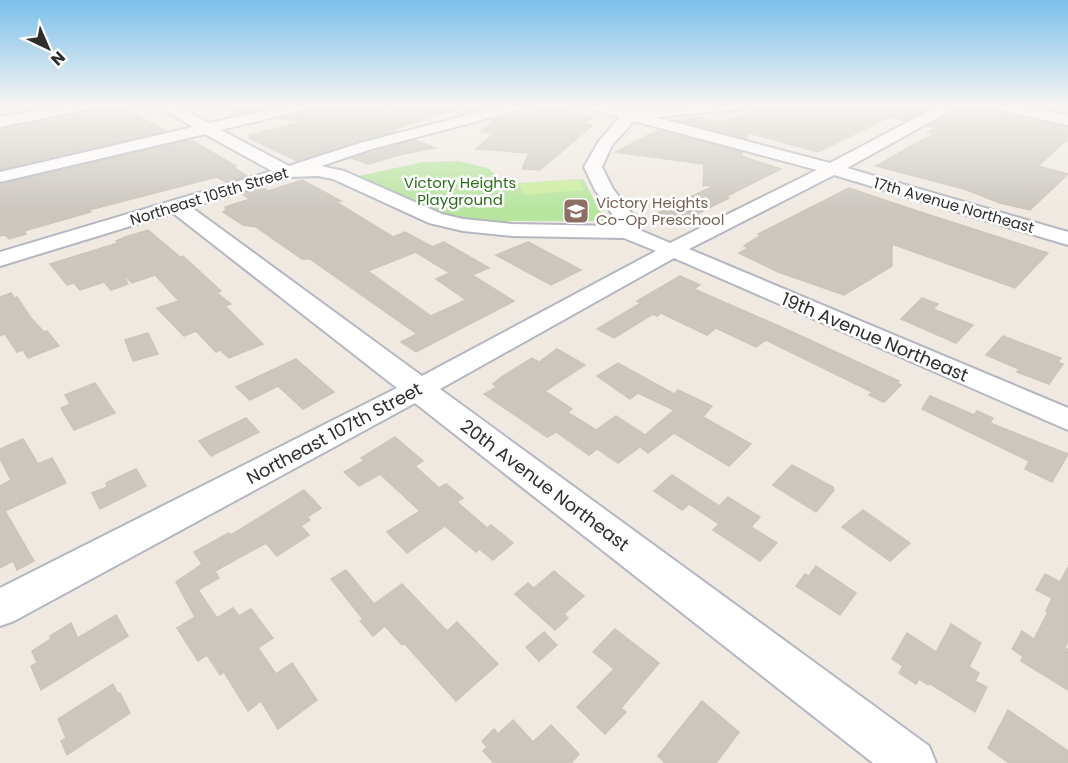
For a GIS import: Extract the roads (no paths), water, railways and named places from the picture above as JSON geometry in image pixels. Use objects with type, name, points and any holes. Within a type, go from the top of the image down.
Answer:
[{"type":"street","points":[[0,177],[154,141]]},
{"type":"street","points":[[230,141],[287,172]]},
{"type":"street","name":"Northeast 105th Street","points":[[0,259],[387,141]]},
{"type":"street","points":[[607,141],[599,149],[593,167],[604,190],[625,218],[627,232]]},
{"type":"street","name":"17th Avenue Northeast","points":[[727,141],[832,169],[1068,239]]},
{"type":"street","name":"Northeast 107th Street","points":[[0,608],[884,141]]},
{"type":"street","name":"19th Avenue Northeast","points":[[287,172],[318,171],[338,175],[415,212],[463,225],[591,233],[627,232],[1068,420]]},
{"type":"street","name":"20th Avenue Northeast","points":[[177,206],[912,763]]},
{"type":"place","name":"Victory Heights Co-Op Preschool","points":[[576,211]]},
{"type":"park label","name":"Victory Heights Playground","points":[[460,190]]}]
